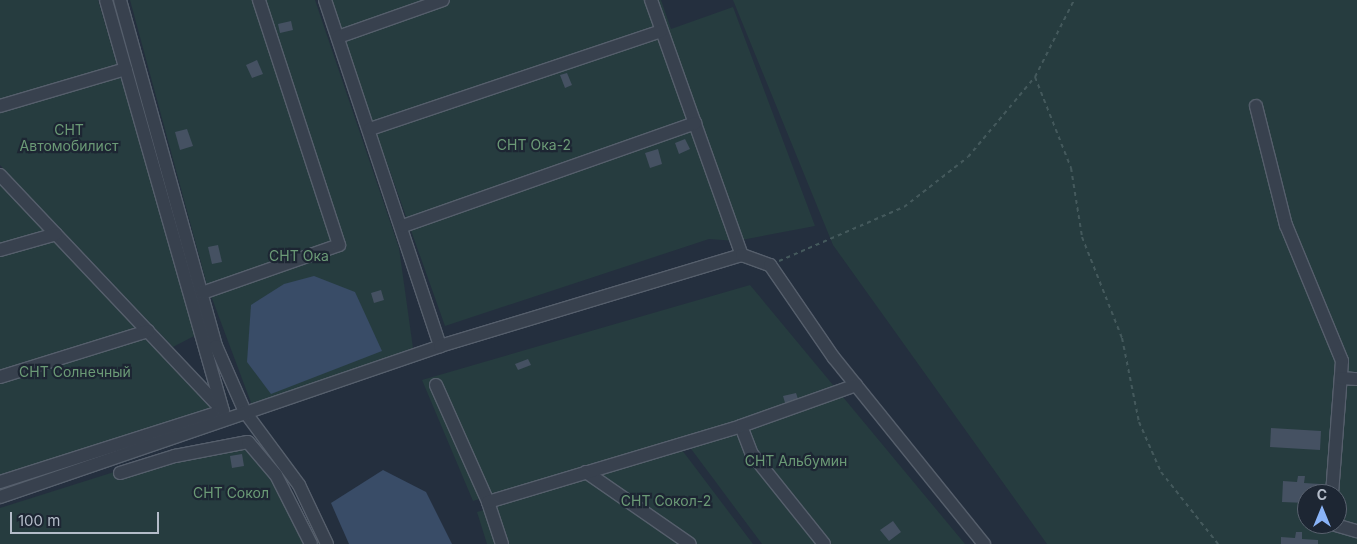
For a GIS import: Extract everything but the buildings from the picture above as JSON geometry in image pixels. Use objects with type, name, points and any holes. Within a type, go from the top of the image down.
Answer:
[{"type":"street","points":[[106,0],[234,413]]},
{"type":"street","points":[[120,0],[234,413]]},
{"type":"street","points":[[202,293],[339,245],[259,0]]},
{"type":"street","points":[[325,0],[403,226],[440,346]]},
{"type":"street","points":[[338,37],[443,0]]},
{"type":"street","points":[[651,0],[742,254]]},
{"type":"street","points":[[370,130],[661,30]]},
{"type":"street","points":[[0,106],[126,69]]},
{"type":"street","points":[[1256,106],[1286,225],[1342,362],[1333,484]]},
{"type":"street","points":[[403,226],[695,123]]},
{"type":"street","points":[[0,175],[148,331],[234,413],[299,484],[327,544]]},
{"type":"street","points":[[0,250],[56,234]]},
{"type":"street","points":[[0,482],[234,413],[440,346],[742,254],[770,265],[856,385],[984,544]]},
{"type":"street","points":[[0,377],[148,331]]},
{"type":"street","points":[[1341,378],[1357,379]]},
{"type":"street","points":[[436,385],[488,502],[502,544]]},
{"type":"street","points":[[488,502],[741,426],[856,385]]},
{"type":"street","points":[[0,497],[234,413]]},
{"type":"street","points":[[741,426],[752,454],[824,544]]},
{"type":"street","points":[[120,473],[248,442],[276,475],[311,544]]},
{"type":"street","points":[[586,472],[690,544]]},
{"type":"path","points":[[770,265],[904,207],[968,157],[1035,77],[1074,0]]},
{"type":"path","points":[[1035,77],[1071,168],[1082,237],[1122,338],[1138,422],[1162,472],[1218,544]]},
{"type":"green space","name":"СНТ Автомобилист","points":[[0,0],[98,0],[196,335],[173,347],[0,165]]},
{"type":"green space","name":"СНТ Ока","points":[[130,0],[315,0],[399,248],[413,348],[253,408],[207,285]]},
{"type":"green space","name":"СНТ Ока-2","points":[[329,0],[661,0],[671,29],[733,7],[815,226],[736,241],[709,239],[445,326]]},
{"type":"green space","points":[[733,0],[1357,0],[1357,544],[1047,544],[833,245]]},
{"type":"green space","name":"СНТ Солнечный","points":[[0,184],[213,407],[0,476]]},
{"type":"green space","name":"СНТ Альбумин","points":[[750,285],[965,544],[762,544],[683,438],[473,501],[422,380]]},
{"type":"green space","name":"СНТ Сокол","points":[[249,438],[272,460],[318,544],[0,544],[0,508],[171,454]]},
{"type":"green space","name":"СНТ Сокол-2","points":[[682,450],[753,544],[487,544],[477,512]]},
{"type":"water","points":[[314,276],[355,292],[382,351],[271,394],[247,362],[251,305],[284,284]]},
{"type":"water","points":[[383,470],[426,492],[452,544],[349,544],[331,503]]}]
